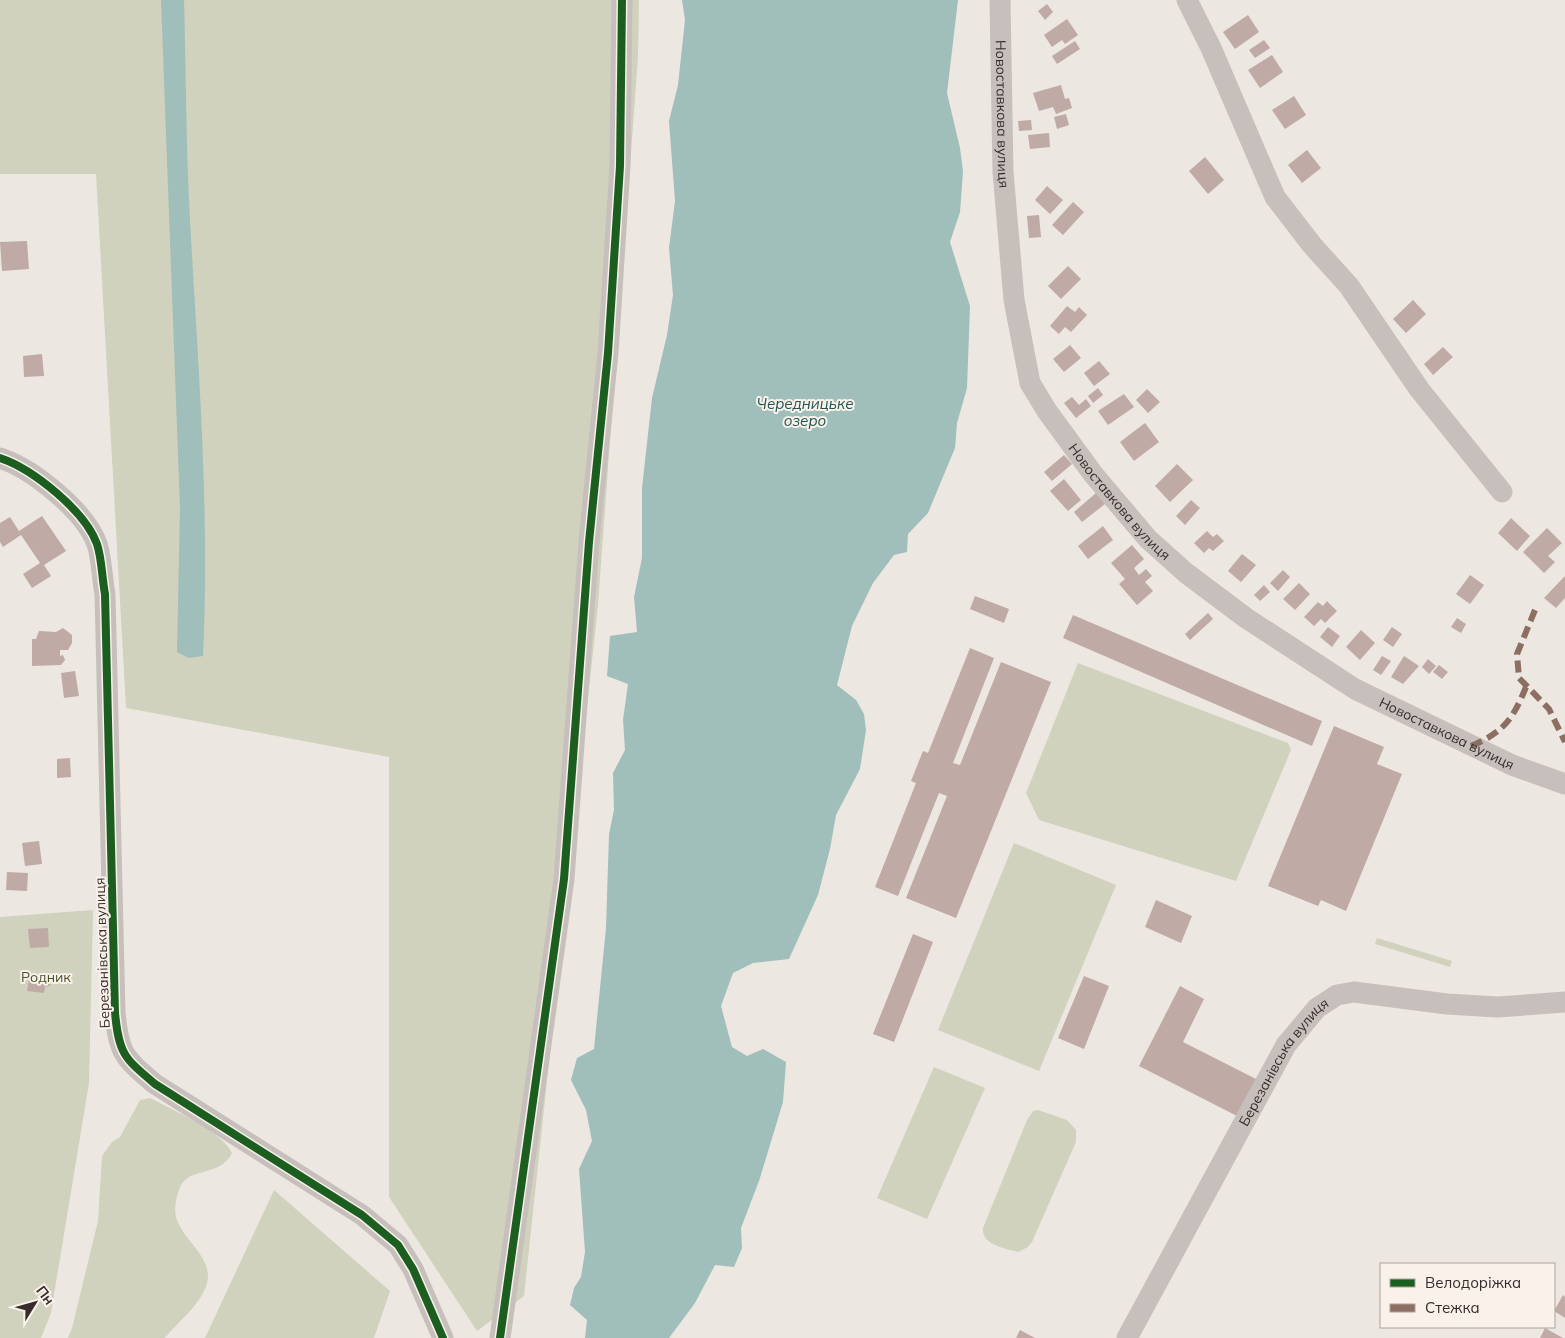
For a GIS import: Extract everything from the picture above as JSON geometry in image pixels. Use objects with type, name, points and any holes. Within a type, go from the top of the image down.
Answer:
[{"type":"street","points":[[500,1338],[564,879],[589,542],[608,353],[620,166],[622,0]]},
{"type":"street","name":"Новоставкова вулиця","points":[[1000,0],[1003,172],[1014,300],[1030,383],[1047,412],[1093,474],[1148,539],[1186,573],[1246,618],[1355,690],[1512,765],[1565,784]]},
{"type":"street","points":[[1187,0],[1211,48],[1275,196],[1312,245],[1349,286],[1420,389],[1502,492]]},
{"type":"street","name":"Березанівська вулиця","points":[[0,458],[35,477],[60,497],[81,519],[97,544],[105,594],[114,1013],[118,1040],[130,1062],[156,1084],[362,1215],[398,1246],[413,1269],[443,1338]]},
{"type":"street","name":"Березанівська вулиця","points":[[1126,1338],[1286,1045],[1317,1008],[1337,995],[1354,992],[1447,1004],[1490,1006],[1565,1002]]},
{"type":"green space","points":[[0,0],[639,0],[638,57],[598,605],[524,1296],[477,1331],[389,1197],[389,757],[126,708],[96,174],[0,174]]},
{"type":"green space","points":[[1078,663],[1288,743],[1291,750],[1236,881],[1039,820],[1026,793]]},
{"type":"green space","points":[[1014,843],[1116,885],[1039,1071],[938,1030]]},
{"type":"green space","name":"Родник","points":[[93,910],[89,1083],[51,1313],[41,1338],[0,1338],[0,917]]},
{"type":"green space","points":[[1377,938],[1452,961],[1450,967],[1375,944]]},
{"type":"green space","points":[[934,1067],[985,1088],[927,1219],[877,1198]]},
{"type":"green space","points":[[150,1098],[218,1136],[232,1153],[219,1166],[189,1177],[183,1182],[176,1200],[176,1217],[204,1261],[208,1280],[201,1297],[165,1338],[68,1338],[98,1221],[102,1156],[112,1142],[120,1137],[140,1100]]},
{"type":"green space","points":[[1038,1110],[1067,1120],[1076,1130],[1076,1142],[1032,1242],[1028,1247],[1018,1252],[990,1242],[983,1234],[983,1228],[1027,1120],[1033,1111]]},
{"type":"green space","points":[[274,1190],[390,1291],[374,1338],[205,1338]]},
{"type":"water","points":[[161,0],[184,0],[189,193],[202,438],[205,547],[203,656],[189,658],[177,652],[180,508]]},
{"type":"water","name":"Чередницьке озеро","points":[[682,0],[958,0],[947,93],[960,148],[963,171],[960,212],[950,242],[970,306],[967,388],[957,423],[955,448],[928,513],[908,534],[907,552],[894,555],[873,583],[852,626],[837,685],[856,700],[864,714],[866,730],[860,769],[836,815],[830,849],[818,895],[789,959],[753,963],[733,973],[721,1006],[732,1047],[747,1056],[763,1049],[786,1062],[783,1102],[759,1181],[741,1228],[742,1248],[734,1267],[715,1265],[695,1303],[669,1338],[585,1338],[587,1320],[570,1305],[574,1288],[581,1277],[585,1252],[579,1169],[592,1141],[586,1110],[571,1080],[577,1058],[594,1049],[606,928],[609,834],[614,810],[613,773],[625,750],[623,720],[628,684],[607,676],[610,636],[637,632],[634,597],[642,558],[642,488],[652,398],[667,335],[673,295],[669,248],[675,201],[669,121],[678,85],[685,20]]},
{"type":"building","points":[[1047,4],[1053,12],[1045,20],[1038,11]]},
{"type":"building","points":[[1248,15],[1259,32],[1235,49],[1223,32]]},
{"type":"building","points":[[1067,19],[1078,35],[1065,44],[1062,40],[1052,47],[1044,35]]},
{"type":"building","points":[[1264,40],[1270,48],[1255,58],[1249,50]]},
{"type":"building","points":[[1075,41],[1080,49],[1057,64],[1052,56]]},
{"type":"building","points":[[1272,55],[1283,72],[1260,88],[1248,70]]},
{"type":"building","points":[[1061,85],[1065,99],[1069,98],[1072,108],[1056,114],[1053,107],[1039,111],[1033,93]]},
{"type":"building","points":[[1294,96],[1306,115],[1285,129],[1272,110]]},
{"type":"building","points":[[1066,114],[1069,125],[1057,129],[1054,117]]},
{"type":"building","points":[[1031,120],[1032,130],[1019,131],[1018,121]]},
{"type":"building","points":[[1049,133],[1050,147],[1030,149],[1028,135]]},
{"type":"building","points":[[1307,150],[1321,168],[1302,183],[1288,165]]},
{"type":"building","points":[[1205,157],[1224,180],[1208,194],[1189,171]]},
{"type":"building","points":[[1047,186],[1063,200],[1050,214],[1035,200]]},
{"type":"building","points":[[1073,202],[1084,212],[1063,235],[1052,225]]},
{"type":"building","points":[[1039,215],[1041,237],[1029,238],[1027,216]]},
{"type":"building","points":[[27,241],[29,269],[2,271],[0,242]]},
{"type":"building","points":[[1068,266],[1081,279],[1061,299],[1048,286]]},
{"type":"building","points":[[1413,300],[1426,314],[1406,333],[1393,319]]},
{"type":"building","points":[[1067,306],[1075,312],[1079,307],[1087,315],[1071,332],[1065,327],[1059,334],[1050,326]]},
{"type":"building","points":[[1070,345],[1081,358],[1064,372],[1053,359]]},
{"type":"building","points":[[1443,347],[1453,357],[1433,375],[1424,364]]},
{"type":"building","points":[[42,354],[44,376],[24,377],[23,356]]},
{"type":"building","points":[[1099,361],[1110,374],[1094,386],[1084,373]]},
{"type":"building","points":[[1098,388],[1103,395],[1093,403],[1088,396]]},
{"type":"building","points":[[1147,389],[1160,402],[1148,413],[1136,400]]},
{"type":"building","points":[[1124,394],[1134,407],[1108,425],[1098,411]]},
{"type":"building","points":[[1072,397],[1079,405],[1086,399],[1091,406],[1076,418],[1064,403]]},
{"type":"building","points":[[1145,423],[1159,442],[1134,461],[1120,442]]},
{"type":"building","points":[[1064,455],[1072,464],[1052,481],[1044,472]]},
{"type":"building","points":[[1177,464],[1193,480],[1170,502],[1155,486]]},
{"type":"building","points":[[1064,479],[1081,500],[1068,511],[1050,491]]},
{"type":"building","points":[[1096,493],[1105,504],[1082,522],[1074,512]]},
{"type":"building","points":[[1191,500],[1200,508],[1185,525],[1176,516]]},
{"type":"building","points":[[42,516],[66,551],[44,565],[51,576],[32,588],[23,574],[40,563],[21,535],[3,547],[0,542],[0,523],[10,517],[19,531]]},
{"type":"building","points":[[1511,518],[1530,536],[1517,551],[1498,533]]},
{"type":"building","points":[[1103,526],[1113,540],[1088,559],[1078,546]]},
{"type":"building","points":[[1547,528],[1562,543],[1548,556],[1555,562],[1544,573],[1523,552]]},
{"type":"building","points":[[1207,531],[1213,537],[1217,534],[1224,541],[1213,551],[1209,548],[1204,553],[1194,543]]},
{"type":"building","points":[[1132,545],[1144,559],[1134,568],[1139,575],[1146,569],[1152,576],[1145,582],[1153,591],[1137,605],[1119,584],[1125,579],[1111,563]]},
{"type":"building","points":[[1242,554],[1256,565],[1241,582],[1228,571]]},
{"type":"building","points":[[1283,570],[1290,577],[1278,591],[1270,583]]},
{"type":"building","points":[[1470,575],[1484,585],[1470,604],[1456,594]]},
{"type":"building","points":[[1565,576],[1565,598],[1556,608],[1544,598]]},
{"type":"building","points":[[1299,583],[1310,594],[1295,610],[1283,599]]},
{"type":"building","points":[[1264,585],[1270,592],[1260,601],[1254,595]]},
{"type":"building","points":[[975,596],[1009,609],[1004,623],[970,609]]},
{"type":"building","points":[[1327,601],[1337,611],[1325,623],[1321,619],[1314,626],[1304,617],[1318,602],[1323,606]]},
{"type":"building","points":[[1208,613],[1213,619],[1190,640],[1185,634]]},
{"type":"building","points":[[1073,615],[1322,721],[1312,746],[1063,638]]},
{"type":"building","points":[[1457,618],[1466,624],[1461,633],[1451,627]]},
{"type":"building","points":[[1328,627],[1340,636],[1332,647],[1320,637]]},
{"type":"building","points":[[1392,627],[1402,634],[1393,647],[1383,640]]},
{"type":"building","points":[[63,628],[72,635],[72,643],[68,650],[60,650],[60,656],[63,655],[65,660],[61,665],[32,666],[32,639],[36,639],[39,631],[56,632]]},
{"type":"building","points":[[1361,630],[1375,643],[1360,660],[1346,647]]},
{"type":"building","points":[[970,648],[994,658],[953,763],[960,765],[1001,662],[1051,682],[956,918],[906,898],[947,796],[939,793],[898,896],[875,887],[916,783],[911,781],[923,751],[928,753]]},
{"type":"building","points":[[1382,656],[1391,661],[1381,675],[1373,670]]},
{"type":"building","points":[[1404,656],[1419,666],[1403,684],[1391,677]]},
{"type":"building","points":[[1428,659],[1436,666],[1429,674],[1422,667]]},
{"type":"building","points":[[1439,665],[1448,672],[1442,679],[1433,672]]},
{"type":"building","points":[[75,671],[79,696],[64,698],[61,673]]},
{"type":"building","points":[[1334,726],[1384,747],[1377,764],[1402,774],[1346,911],[1321,900],[1318,906],[1268,886]]},
{"type":"building","points":[[70,758],[71,777],[57,778],[57,759]]},
{"type":"building","points":[[39,841],[42,864],[25,866],[22,843]]},
{"type":"building","points":[[7,872],[28,873],[27,891],[6,890]]},
{"type":"building","points":[[1156,900],[1192,916],[1181,943],[1145,927]]},
{"type":"building","points":[[48,928],[49,947],[30,948],[28,929]]},
{"type":"building","points":[[913,934],[933,942],[894,1042],[873,1034]]},
{"type":"building","points":[[30,973],[52,976],[50,986],[45,987],[44,993],[27,991]]},
{"type":"building","points":[[1084,976],[1109,986],[1084,1049],[1058,1038]]},
{"type":"building","points":[[1180,986],[1204,999],[1183,1042],[1256,1079],[1237,1116],[1139,1066]]},
{"type":"building","points":[[1563,1295],[1565,1297],[1565,1318],[1555,1312]]},
{"type":"building","points":[[1545,1328],[1563,1338],[1540,1338]]},
{"type":"building","points":[[1020,1330],[1035,1338],[1016,1338]]},
{"type":"marked path","points":[[1535,610],[1517,654],[1519,678],[1549,709],[1565,742]]},
{"type":"marked path","points":[[1471,746],[1492,735],[1506,723],[1517,708],[1526,687]]},
{"type":"cycle path","points":[[500,1338],[564,879],[589,542],[608,353],[620,166],[622,0]]},
{"type":"cycle path","points":[[0,458],[27,471],[42,481],[70,505],[91,531],[99,550],[105,594],[115,1013],[121,1047],[136,1068],[155,1084],[362,1215],[398,1245],[413,1269],[443,1338]]}]
